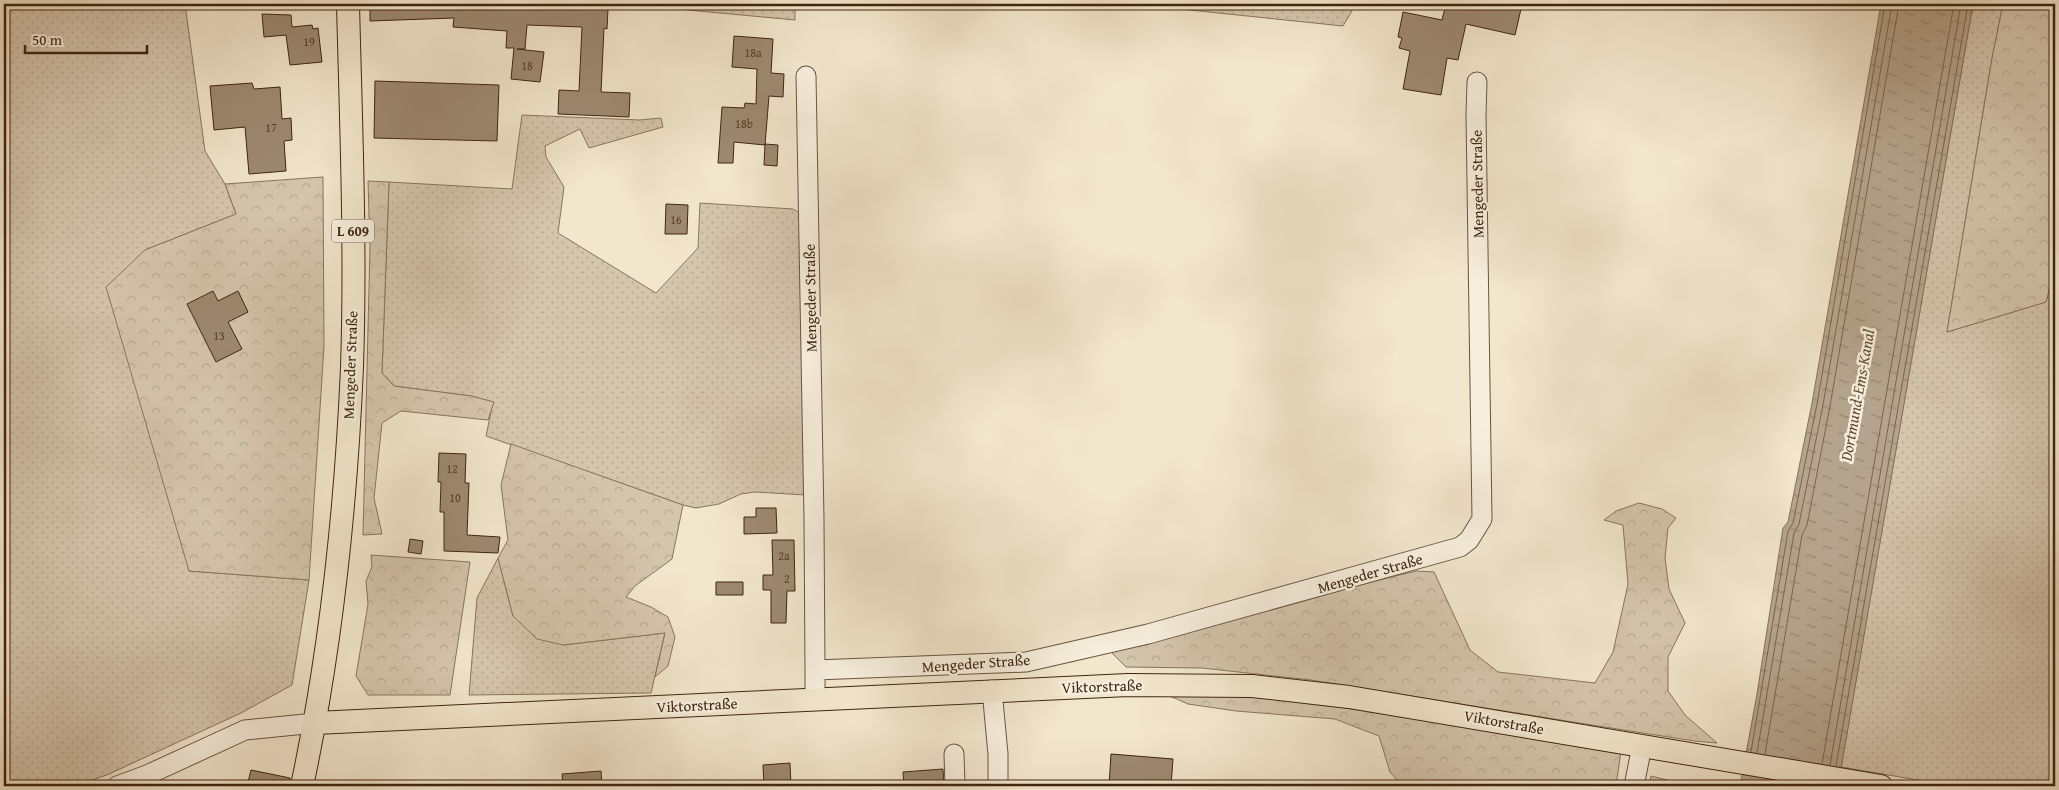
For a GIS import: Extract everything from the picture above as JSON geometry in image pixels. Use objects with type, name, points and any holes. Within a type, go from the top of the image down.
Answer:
[{"type":"main road","name":"Mengeder Straße","points":[[315,724],[336,580],[352,366],[353,201],[348,4]]},
{"type":"main road","name":"Viktorstraße","points":[[315,724],[992,690],[1128,685],[1252,686],[1358,699],[1881,786]]},
{"type":"main road","name":"L 609","points":[[302,786],[315,724]]},
{"type":"street","name":"Mengeder Straße","points":[[806,76],[814,519],[815,699]]},
{"type":"street","name":"Mengeder Straße","points":[[815,670],[1026,662],[1148,634],[1296,594],[1460,547],[1469,540],[1482,519],[1477,82]]},
{"type":"street","points":[[992,690],[998,754],[998,786]]},
{"type":"street","points":[[117,786],[147,775],[245,730],[315,724]]},
{"type":"street","points":[[1634,786],[1642,746]]},
{"type":"street","points":[[954,754],[955,786]]},
{"type":"green space","points":[[4,4],[185,4],[205,151],[225,184],[236,214],[145,250],[189,571],[309,580],[292,685],[241,713],[109,774],[76,786],[4,786]]},
{"type":"green space","points":[[795,4],[795,20],[634,5]]},
{"type":"green space","points":[[1132,4],[1356,4],[1343,26]]},
{"type":"green space","points":[[1973,4],[2003,4],[1991,64],[1947,332],[2046,302],[2055,266],[2055,786],[1953,786],[1841,767]]},
{"type":"green space","points":[[2003,4],[2055,4],[2055,266],[2046,302],[1947,332],[1992,58]]},
{"type":"green space","points":[[522,115],[640,120],[661,118],[663,127],[589,148],[580,129],[545,146],[546,157],[564,187],[558,233],[656,293],[698,248],[700,203],[793,209],[800,213],[806,495],[755,492],[741,494],[719,504],[696,508],[683,505],[486,436],[493,402],[471,396],[394,386],[382,373],[389,182],[512,189]]},
{"type":"green space","points":[[323,177],[324,346],[309,580],[189,571],[106,287],[145,250],[236,214],[225,184]]},
{"type":"green space","points":[[368,181],[389,182],[382,373],[394,386],[471,396],[494,402],[488,420],[401,411],[382,423],[374,498],[382,534],[363,535],[370,247]]},
{"type":"green space","points":[[511,444],[683,505],[672,559],[635,586],[626,597],[651,607],[668,617],[675,637],[668,666],[655,677],[665,633],[563,645],[537,639],[513,616],[498,558],[508,540],[501,485]]},
{"type":"green space","points":[[1639,503],[1662,509],[1676,518],[1668,528],[1665,558],[1669,589],[1685,623],[1668,657],[1668,691],[1685,715],[1717,743],[1694,741],[1311,680],[1202,668],[1126,667],[1111,652],[1265,608],[1416,571],[1434,572],[1470,650],[1498,672],[1595,683],[1613,652],[1628,584],[1623,525],[1604,520],[1616,511]]},
{"type":"green space","points":[[371,555],[470,562],[450,695],[368,695],[356,676],[368,604],[366,581],[372,567]]},
{"type":"green space","points":[[498,558],[513,616],[563,645],[665,633],[651,693],[469,695],[477,598]]},
{"type":"green space","points":[[1250,693],[1621,751],[1616,786],[1403,786],[1390,772],[1379,736],[1335,719],[1236,711],[1188,704],[1170,696]]},
{"type":"green space","points":[[1651,776],[1691,786],[1649,786]]},
{"type":"water","name":"Dortmund-Ems-Kanal","points":[[1881,4],[1973,4],[1838,786],[1740,786],[1757,694],[1783,528],[1788,522],[1812,403]]},
{"type":"building","points":[[370,4],[529,4],[608,9],[607,29],[604,28],[601,92],[630,93],[629,117],[558,114],[559,90],[579,91],[582,27],[527,25],[525,49],[517,49],[544,52],[540,82],[511,79],[514,48],[506,48],[507,31],[453,27],[454,18],[370,21]]},
{"type":"building","points":[[1446,4],[1495,4],[1521,9],[1515,35],[1466,24],[1458,60],[1447,58],[1441,95],[1403,89],[1410,51],[1399,48],[1402,38],[1398,37],[1403,12],[1442,20]]},
{"type":"building","points":[[262,14],[291,15],[292,27],[312,25],[313,29],[318,28],[322,62],[290,65],[286,35],[264,37]]},
{"type":"building","points":[[734,36],[773,39],[771,73],[784,74],[783,97],[769,96],[765,145],[734,142],[733,163],[718,163],[722,107],[744,108],[745,103],[756,104],[757,69],[732,67]]},
{"type":"building","points":[[375,81],[499,85],[497,141],[374,138]]},
{"type":"building","points":[[252,83],[254,89],[280,87],[282,119],[291,118],[292,140],[284,141],[286,171],[249,174],[245,127],[214,130],[210,86]]},
{"type":"building","points":[[765,144],[778,145],[777,166],[764,165]]},
{"type":"building","points":[[666,204],[688,205],[687,234],[665,234]]},
{"type":"building","points":[[213,291],[218,301],[238,291],[248,312],[228,322],[242,349],[216,362],[187,304]]},
{"type":"building","points":[[439,453],[466,454],[465,483],[469,483],[467,535],[500,537],[498,553],[444,551],[444,512],[440,512],[441,482],[438,482]]},
{"type":"building","points":[[756,508],[776,508],[777,533],[744,534],[744,517],[756,517]]},
{"type":"building","points":[[410,539],[423,541],[421,554],[408,552]]},
{"type":"building","points":[[772,540],[794,540],[795,591],[787,591],[786,623],[771,623],[771,590],[763,590],[763,575],[773,575]]},
{"type":"building","points":[[716,582],[743,582],[743,595],[716,595]]},
{"type":"building","points":[[1111,754],[1173,759],[1171,786],[1109,786]]},
{"type":"building","points":[[790,763],[791,786],[764,786],[763,765]]},
{"type":"building","points":[[943,769],[944,786],[904,786],[903,772]]},
{"type":"building","points":[[251,770],[290,778],[289,786],[247,786]]},
{"type":"building","points":[[601,771],[602,786],[563,786],[562,774]]}]
